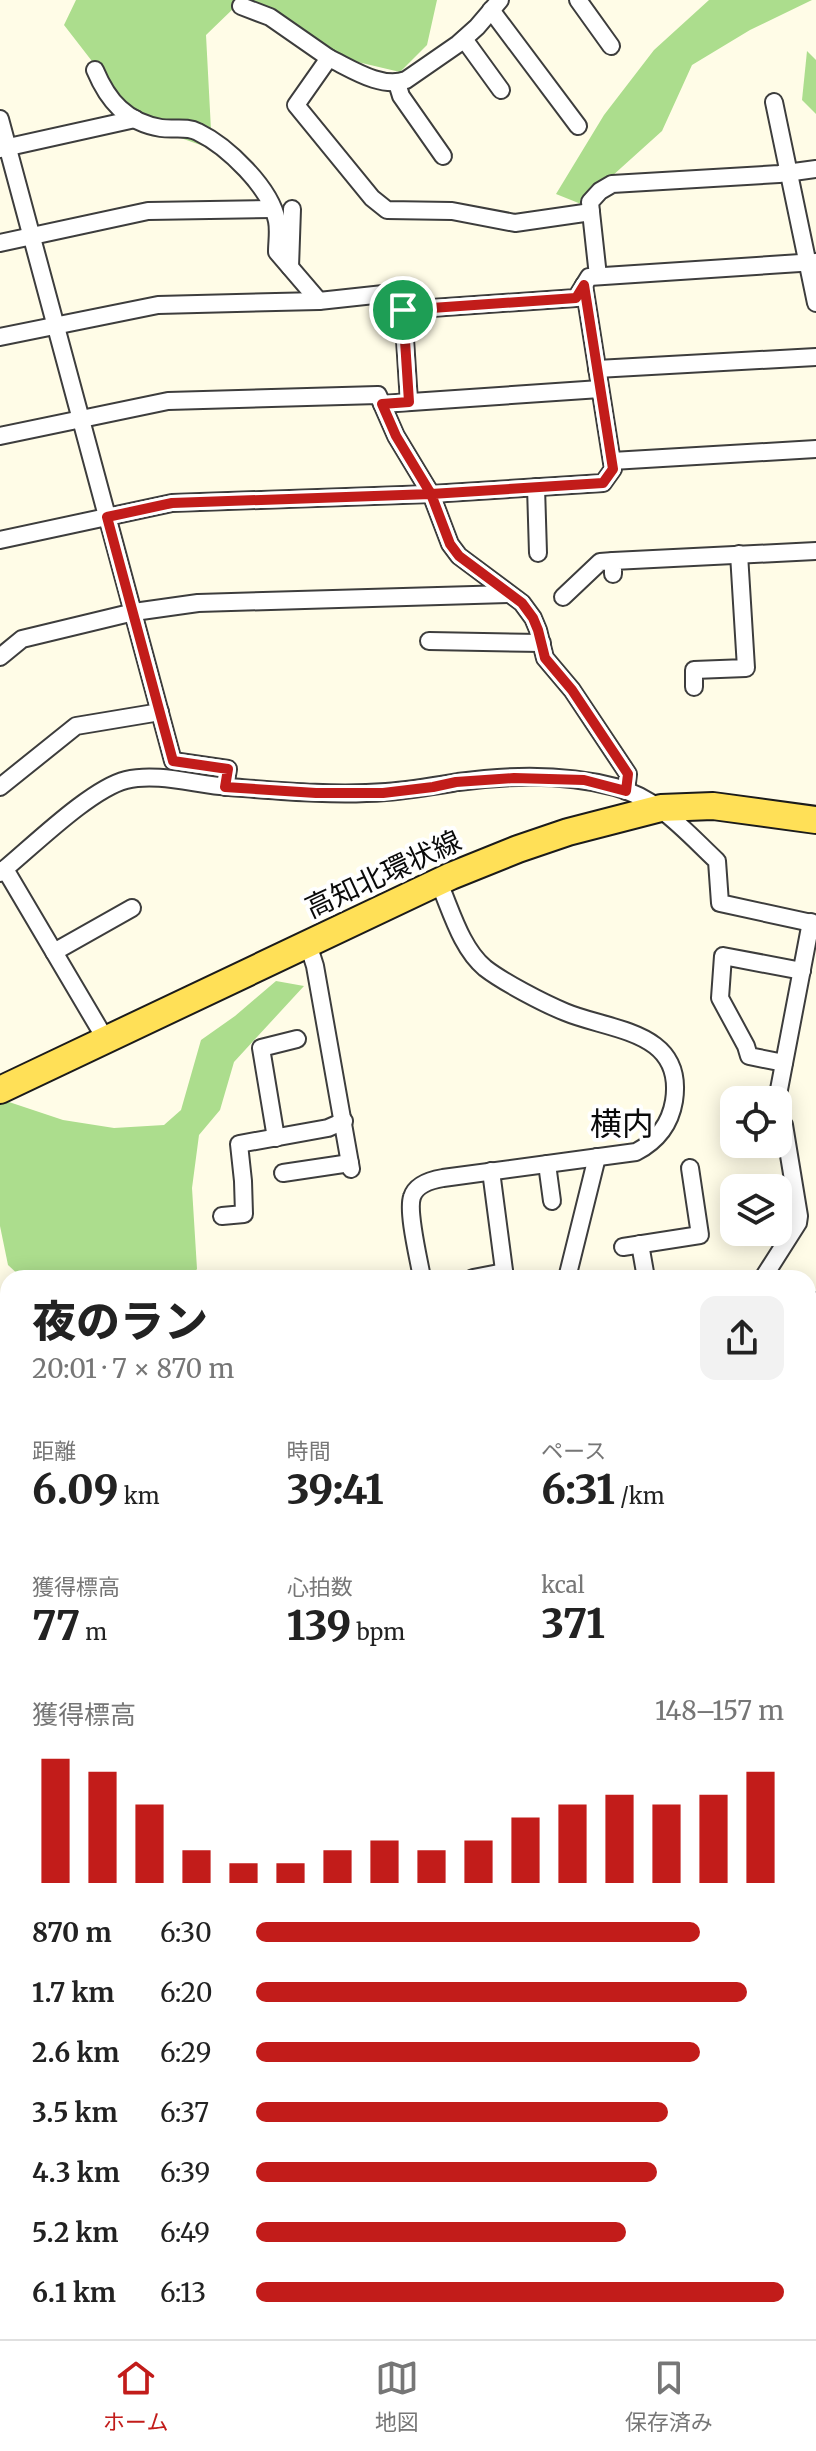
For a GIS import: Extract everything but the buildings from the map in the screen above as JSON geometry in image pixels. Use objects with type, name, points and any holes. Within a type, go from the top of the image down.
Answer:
[{"type":"main road","name":"高知北環状線","points":[[0,1090],[439,883],[530,844],[661,808],[713,806],[816,820]]},
{"type":"street","points":[[578,0],[611,46]]},
{"type":"street","points":[[241,6],[270,17],[329,58],[360,73],[397,83],[406,80],[464,39],[495,5],[578,126]]},
{"type":"street","points":[[464,39],[501,90]]},
{"type":"street","points":[[329,58],[296,105],[372,198],[387,210],[452,211],[515,223],[591,212]]},
{"type":"street","points":[[95,70],[104,92],[126,114],[160,128],[198,132],[245,167],[277,220],[277,252],[319,301]]},
{"type":"street","points":[[397,83],[401,96],[443,156]]},
{"type":"street","points":[[774,102],[812,263],[816,303]]},
{"type":"street","points":[[0,119],[4,148],[31,236],[173,761],[228,769],[225,787]]},
{"type":"street","points":[[4,148],[135,119]]},
{"type":"street","points":[[0,540],[172,503],[431,494],[603,483],[613,469],[597,369],[590,202],[612,184],[816,169]]},
{"type":"street","points":[[0,243],[148,211],[272,209]]},
{"type":"street","points":[[290,267],[292,209]]},
{"type":"street","points":[[403,310],[576,298],[591,280],[812,263]]},
{"type":"street","points":[[0,337],[158,305],[319,301],[402,292],[409,402]]},
{"type":"street","points":[[597,369],[816,357]]},
{"type":"street","points":[[382,404],[600,389]]},
{"type":"street","points":[[0,436],[168,401],[378,395],[396,436],[431,494],[450,544],[459,556],[522,603],[533,618],[545,658],[572,690],[628,774],[626,791]]},
{"type":"street","points":[[612,461],[816,449]]},
{"type":"street","points":[[536,487],[538,553]]},
{"type":"street","points":[[563,597],[600,562],[613,568],[739,554],[816,551]]},
{"type":"street","points":[[694,687],[694,670],[746,668],[739,554]]},
{"type":"street","points":[[0,657],[22,639],[134,612],[198,603],[508,594]]},
{"type":"street","points":[[429,641],[542,643]]},
{"type":"street","points":[[0,787],[76,726],[160,712]]},
{"type":"street","points":[[106,1040],[2,871],[111,785],[146,778],[316,793],[383,793],[456,782],[514,778],[584,780],[626,791],[661,808],[717,861],[720,903],[813,923],[780,1086]]},
{"type":"street","points":[[421,1270],[411,1212],[412,1196],[419,1186],[430,1180],[636,1152],[652,1144],[663,1131],[675,1094],[670,1067],[662,1053],[644,1037],[563,1011],[484,967],[469,949],[439,883]]},
{"type":"street","points":[[54,952],[132,908]]},
{"type":"street","points":[[283,1173],[351,1166],[315,966],[308,944]]},
{"type":"street","points":[[784,1063],[749,1056],[720,998],[723,956],[802,971]]},
{"type":"street","points":[[276,1138],[261,1048],[297,1039]]},
{"type":"street","points":[[222,1216],[244,1214],[239,1144],[328,1128],[344,1121]]},
{"type":"street","points":[[569,1270],[597,1157]]},
{"type":"street","points":[[768,1270],[798,1223],[789,1158]]},
{"type":"street","points":[[547,1164],[552,1201]]},
{"type":"street","points":[[643,1270],[632,1245],[700,1235],[690,1168]]},
{"type":"street","points":[[491,1171],[503,1270]]},
{"type":"green space","points":[[76,0],[437,0],[427,45],[400,72],[328,55],[236,6],[206,35],[212,149],[121,117],[112,87],[64,25]]},
{"type":"green space","points":[[709,0],[812,0],[750,30],[692,65],[662,131],[581,204],[556,194],[604,115],[654,50]]},
{"type":"green space","points":[[807,51],[816,60],[816,114],[802,100]]},
{"type":"green space","points":[[276,981],[304,986],[234,1062],[220,1110],[199,1135],[192,1188],[196,1270],[13,1270],[8,1265],[0,1226],[0,1102],[3,1100],[63,1120],[114,1128],[164,1125],[181,1110],[201,1040]]},
{"type":"district","name":"横内","points":[[622,1124]]},
{"type":"route","points":[[403,310],[409,402],[382,404],[396,436],[431,494],[450,544],[459,556],[522,603],[533,618],[545,658],[572,690],[628,774],[626,791],[584,780],[514,778],[456,782],[383,793],[316,793],[225,787],[228,769],[173,761],[107,517],[172,503],[431,494],[603,483],[613,469],[584,285],[576,298],[403,310]]}]
